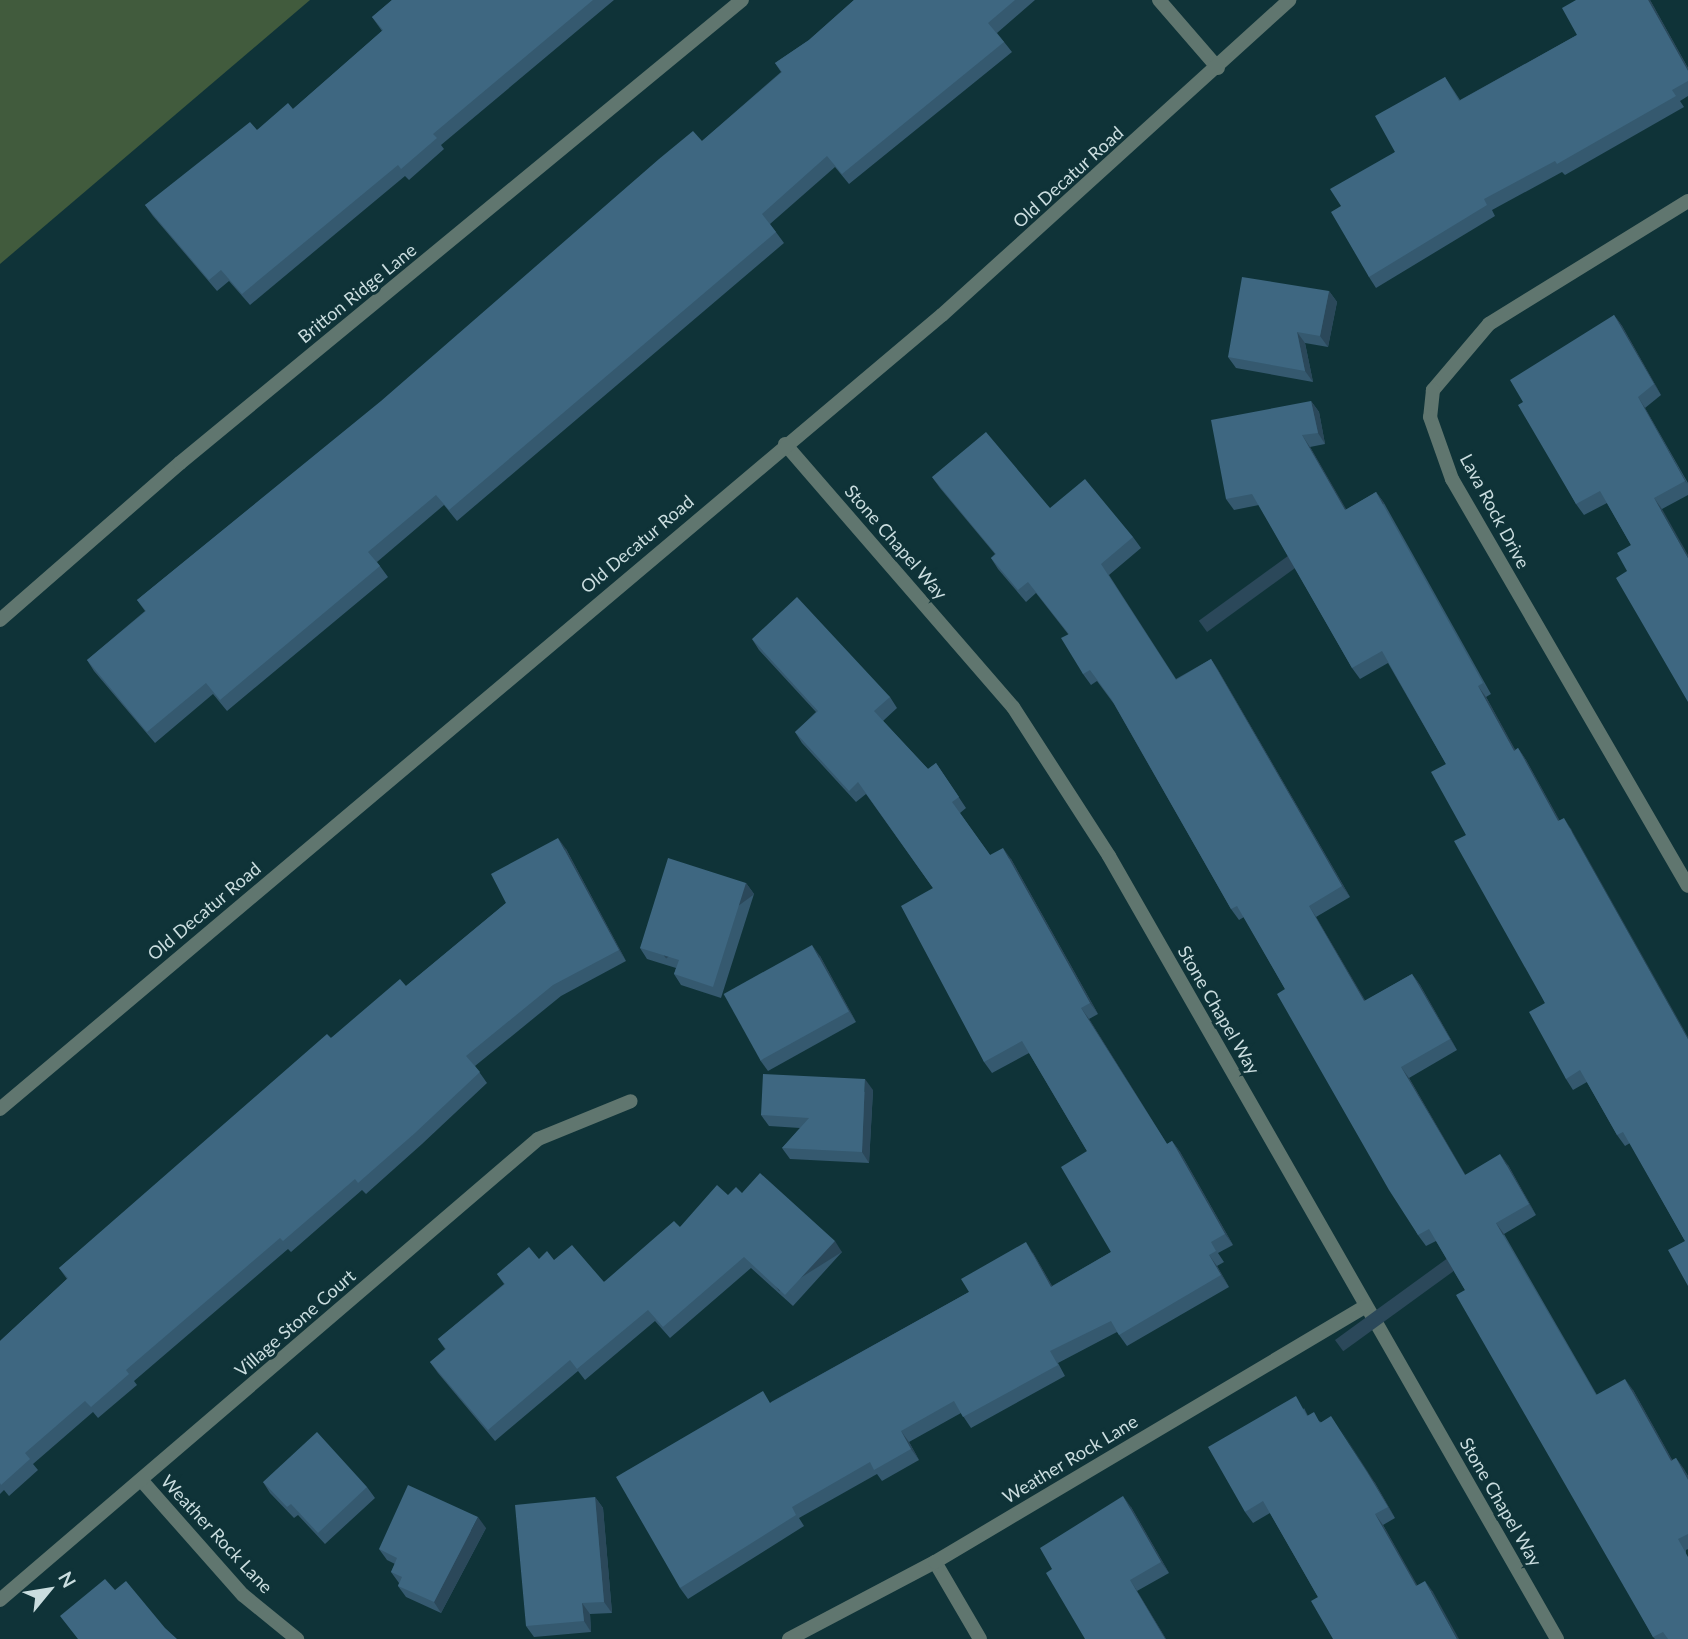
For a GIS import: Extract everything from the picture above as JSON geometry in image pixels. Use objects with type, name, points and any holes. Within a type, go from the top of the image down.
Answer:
[{"type":"street","name":"Britton Ridge Lane","points":[[0,620],[180,463],[742,0]]},
{"type":"street","points":[[1159,0],[1218,68]]},
{"type":"street","name":"Old Decatur Road","points":[[0,1109],[785,444],[942,315],[1290,0]]},
{"type":"street","name":"Lava Rock Drive","points":[[1688,201],[1489,324],[1433,390],[1430,417],[1451,479],[1688,886]]},
{"type":"street","name":"Stone Chapel Way","points":[[785,444],[1013,707],[1109,856],[1557,1639]]},
{"type":"street","name":"Village Stone Court","points":[[0,1600],[538,1139],[631,1101]]},
{"type":"street","name":"Weather Rock Lane","points":[[789,1639],[935,1562],[1366,1306]]},
{"type":"street","name":"Weather Rock Lane","points":[[142,1481],[243,1595],[297,1639]]},
{"type":"street","points":[[935,1562],[980,1639]]},
{"type":"green space","points":[[0,0],[310,0],[0,264]]},
{"type":"building","points":[[392,0],[593,0],[433,134],[437,138],[401,169],[398,165],[242,294],[221,270],[209,280],[145,205],[250,122],[257,130],[288,103],[293,109],[383,30],[372,17]]},
{"type":"building","points":[[854,0],[1015,0],[988,23],[1004,42],[842,174],[827,156],[762,214],[776,232],[449,510],[436,495],[368,552],[380,566],[220,700],[206,683],[147,732],[87,660],[146,611],[137,600],[381,401],[693,131],[702,141],[782,72],[775,63],[809,40]]},
{"type":"building","points":[[1576,0],[1648,0],[1688,71],[1688,81],[1672,90],[1676,96],[1557,164],[1555,161],[1484,199],[1487,205],[1369,277],[1331,212],[1341,206],[1330,189],[1395,152],[1375,116],[1445,77],[1459,101],[1577,35],[1562,8]]},
{"type":"building","points":[[1242,277],[1329,291],[1320,336],[1297,332],[1305,371],[1228,357]]},
{"type":"building","points":[[1614,315],[1654,384],[1638,397],[1685,481],[1654,498],[1688,558],[1688,702],[1616,578],[1627,571],[1617,553],[1631,545],[1600,491],[1576,504],[1518,405],[1523,402],[1510,380]]},
{"type":"building","points":[[1311,401],[1318,433],[1302,435],[1345,510],[1376,492],[1483,683],[1478,686],[1514,751],[1518,748],[1558,821],[1564,818],[1688,1039],[1688,1286],[1668,1250],[1685,1241],[1623,1132],[1617,1135],[1580,1070],[1566,1079],[1529,1012],[1545,1003],[1454,841],[1466,835],[1431,772],[1446,764],[1382,651],[1352,668],[1252,494],[1226,499],[1211,420]]},
{"type":"building","points":[[986,432],[1050,508],[1085,479],[1133,537],[1101,564],[1176,680],[1211,659],[1342,886],[1309,906],[1364,1001],[1412,974],[1450,1039],[1401,1067],[1465,1175],[1500,1154],[1529,1204],[1496,1223],[1596,1395],[1625,1379],[1671,1461],[1676,1458],[1688,1480],[1688,1534],[1678,1539],[1688,1557],[1688,1639],[1668,1639],[1663,1632],[1653,1637],[1456,1295],[1465,1290],[1429,1229],[1418,1235],[1389,1190],[1277,994],[1285,989],[1237,906],[1231,909],[1112,700],[1090,670],[1083,674],[1061,638],[1069,634],[1028,582],[1018,590],[991,558],[996,554],[932,477]]},
{"type":"building","points":[[797,597],[890,697],[874,711],[928,769],[936,763],[959,797],[952,802],[990,855],[1003,848],[1090,1003],[1081,1008],[1167,1144],[1172,1141],[1225,1234],[1211,1242],[1216,1251],[1209,1255],[1221,1275],[1119,1335],[1111,1321],[1050,1351],[1058,1365],[963,1417],[954,1401],[901,1431],[911,1449],[874,1470],[870,1462],[792,1507],[796,1515],[680,1588],[616,1477],[763,1391],[770,1403],[969,1292],[961,1279],[1026,1242],[1051,1287],[1111,1252],[1061,1167],[1087,1151],[1022,1041],[984,1062],[901,906],[933,888],[858,782],[849,791],[795,732],[818,711],[752,639]]},
{"type":"building","points":[[558,838],[619,950],[553,985],[466,1056],[480,1072],[415,1133],[358,1183],[355,1179],[283,1241],[280,1238],[126,1370],[129,1374],[91,1407],[85,1401],[25,1453],[30,1459],[1,1485],[0,1341],[68,1278],[59,1268],[327,1034],[331,1038],[400,979],[406,986],[506,903],[491,874]]},
{"type":"building","points":[[668,858],[746,883],[713,987],[674,974],[679,960],[640,948]]},
{"type":"building","points":[[812,945],[849,1011],[761,1060],[724,994]]},
{"type":"building","points":[[763,1074],[865,1079],[862,1152],[782,1148],[809,1118],[761,1115]]},
{"type":"building","points":[[760,1173],[835,1241],[785,1295],[744,1257],[663,1327],[648,1310],[577,1369],[570,1360],[488,1430],[430,1362],[446,1349],[438,1339],[505,1284],[497,1274],[529,1247],[539,1259],[547,1251],[554,1260],[572,1245],[604,1282],[674,1221],[680,1227],[717,1185],[728,1195],[736,1187],[742,1193]]},
{"type":"building","points":[[1296,1396],[1307,1416],[1314,1412],[1320,1423],[1331,1416],[1388,1507],[1375,1514],[1416,1586],[1425,1581],[1457,1639],[1333,1639],[1311,1601],[1318,1597],[1263,1501],[1245,1512],[1208,1447]]},
{"type":"building","points":[[317,1432],[367,1487],[318,1533],[291,1504],[287,1507],[263,1482]]},
{"type":"building","points":[[408,1485],[478,1517],[434,1602],[398,1586],[402,1577],[391,1572],[397,1558],[379,1549]]},
{"type":"building","points":[[1123,1496],[1161,1562],[1130,1580],[1165,1639],[1085,1639],[1046,1573],[1052,1569],[1040,1548]]},
{"type":"building","points":[[595,1497],[604,1602],[582,1603],[584,1621],[526,1626],[515,1505]]},
{"type":"building","points":[[105,1579],[115,1590],[126,1581],[177,1639],[78,1639],[60,1616]]}]
